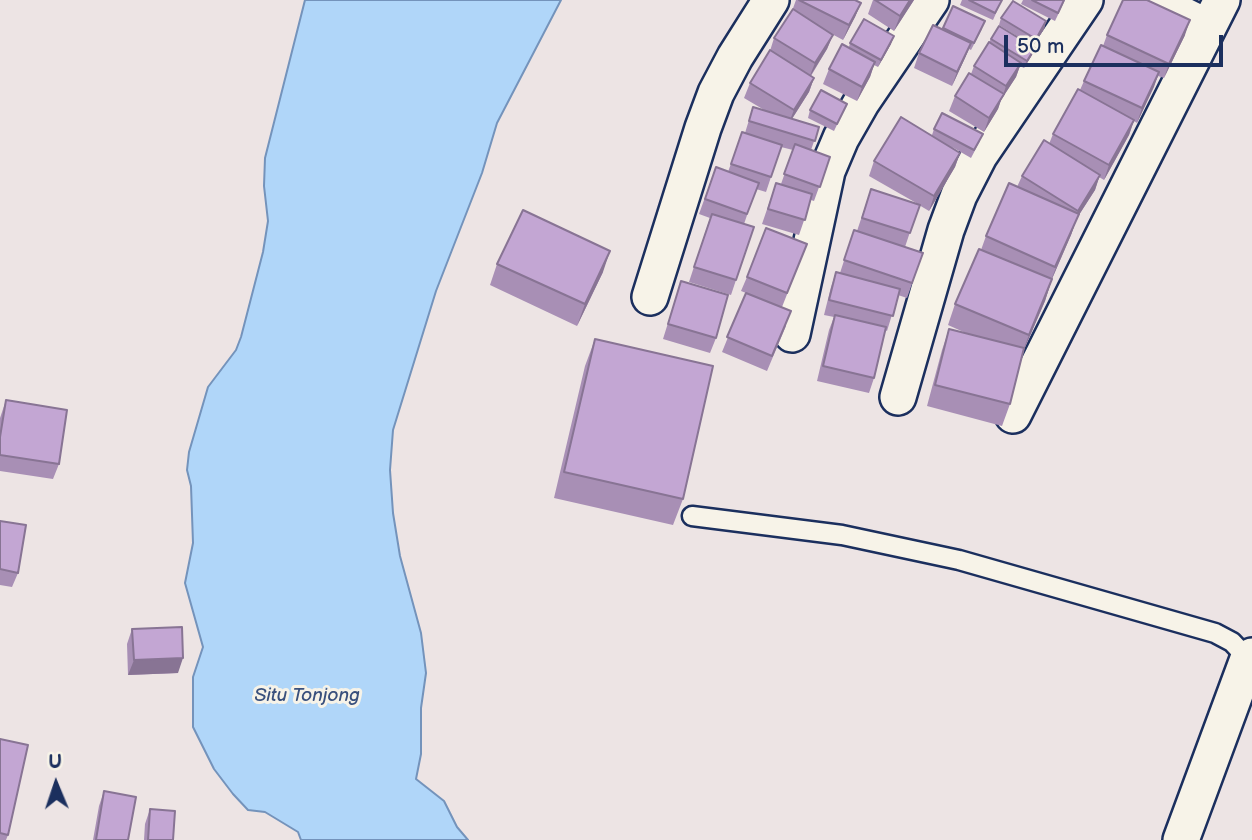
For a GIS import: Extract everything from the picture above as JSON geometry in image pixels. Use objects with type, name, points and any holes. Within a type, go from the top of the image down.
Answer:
[{"type":"street","points":[[650,298],[716,93],[771,0]]},
{"type":"street","points":[[792,334],[832,160],[861,103],[931,0]]},
{"type":"street","points":[[898,397],[946,230],[959,195],[979,156],[1085,0]]},
{"type":"street","points":[[1013,415],[1214,13],[1153,0]]},
{"type":"street","points":[[1181,840],[1250,658]]},
{"type":"lane","points":[[692,516],[842,535],[959,560],[1215,633],[1250,658]]},
{"type":"water","name":"Situ Tonjong","points":[[305,0],[561,0],[497,123],[482,173],[436,291],[393,430],[390,470],[393,513],[400,556],[421,633],[426,673],[421,708],[421,754],[416,779],[444,801],[457,827],[468,840],[301,840],[298,832],[265,812],[248,810],[214,769],[193,727],[193,677],[203,647],[185,583],[193,543],[191,486],[187,470],[189,452],[208,387],[236,350],[241,337],[263,252],[268,221],[264,186],[265,158]]},
{"type":"building","points":[[799,0],[855,0],[861,3],[849,25]]},
{"type":"building","points":[[875,0],[910,0],[900,16]]},
{"type":"building","points":[[969,0],[1002,0],[995,13]]},
{"type":"building","points":[[1032,0],[1064,0],[1058,13]]},
{"type":"building","points":[[1123,0],[1147,0],[1190,20],[1169,64],[1107,35]]},
{"type":"building","points":[[1013,1],[1046,21],[1036,39],[1001,18]]},
{"type":"building","points":[[953,6],[985,21],[974,43],[943,28]]},
{"type":"building","points":[[793,9],[833,35],[815,63],[774,38]]},
{"type":"building","points":[[864,19],[894,36],[881,60],[850,43]]},
{"type":"building","points":[[933,25],[971,43],[957,72],[919,53]]},
{"type":"building","points":[[999,26],[1035,48],[1027,61],[991,39]]},
{"type":"building","points":[[989,42],[1021,63],[1006,86],[974,66]]},
{"type":"building","points":[[842,44],[875,62],[862,87],[829,69]]},
{"type":"building","points":[[1101,45],[1159,72],[1142,108],[1084,81]]},
{"type":"building","points":[[770,50],[814,78],[794,110],[750,83]]},
{"type":"building","points":[[969,73],[1004,94],[989,118],[955,96]]},
{"type":"building","points":[[1078,89],[1134,120],[1109,165],[1053,134]]},
{"type":"building","points":[[821,90],[847,104],[837,124],[810,110]]},
{"type":"building","points":[[753,107],[819,127],[815,141],[749,121]]},
{"type":"building","points":[[942,113],[983,134],[974,150],[934,129]]},
{"type":"building","points":[[901,117],[960,153],[934,196],[874,161]]},
{"type":"building","points":[[742,132],[782,145],[771,177],[731,164]]},
{"type":"building","points":[[1044,140],[1100,175],[1078,211],[1022,176]]},
{"type":"building","points":[[795,144],[830,157],[820,187],[784,174]]},
{"type":"building","points":[[716,167],[759,183],[747,214],[705,199]]},
{"type":"building","points":[[776,183],[812,194],[805,220],[768,209]]},
{"type":"building","points":[[1009,183],[1079,214],[1055,267],[986,236]]},
{"type":"building","points":[[871,189],[920,205],[910,233],[862,218]]},
{"type":"building","points":[[523,210],[610,251],[585,304],[497,264]]},
{"type":"building","points":[[712,214],[754,227],[736,280],[694,267]]},
{"type":"building","points":[[766,228],[807,244],[787,293],[747,277]]},
{"type":"building","points":[[854,230],[923,253],[912,283],[844,260]]},
{"type":"building","points":[[979,249],[1052,279],[1029,335],[955,304]]},
{"type":"building","points":[[836,272],[900,289],[893,316],[829,300]]},
{"type":"building","points":[[681,281],[728,295],[716,338],[668,324]]},
{"type":"building","points":[[746,293],[791,311],[772,356],[727,337]]},
{"type":"building","points":[[835,315],[886,327],[874,378],[823,366]]},
{"type":"building","points":[[949,329],[1024,348],[1010,404],[935,385]]},
{"type":"building","points":[[595,339],[713,366],[683,499],[564,472]]},
{"type":"building","points":[[6,400],[67,410],[59,464],[0,455]]},
{"type":"building","points":[[0,521],[26,525],[18,573],[0,569]]},
{"type":"building","points":[[182,627],[183,658],[134,660],[132,629]]},
{"type":"building","points":[[0,739],[28,745],[8,835],[0,833]]},
{"type":"building","points":[[104,791],[136,797],[128,840],[96,840]]},
{"type":"building","points":[[150,809],[175,811],[173,840],[148,840]]}]
